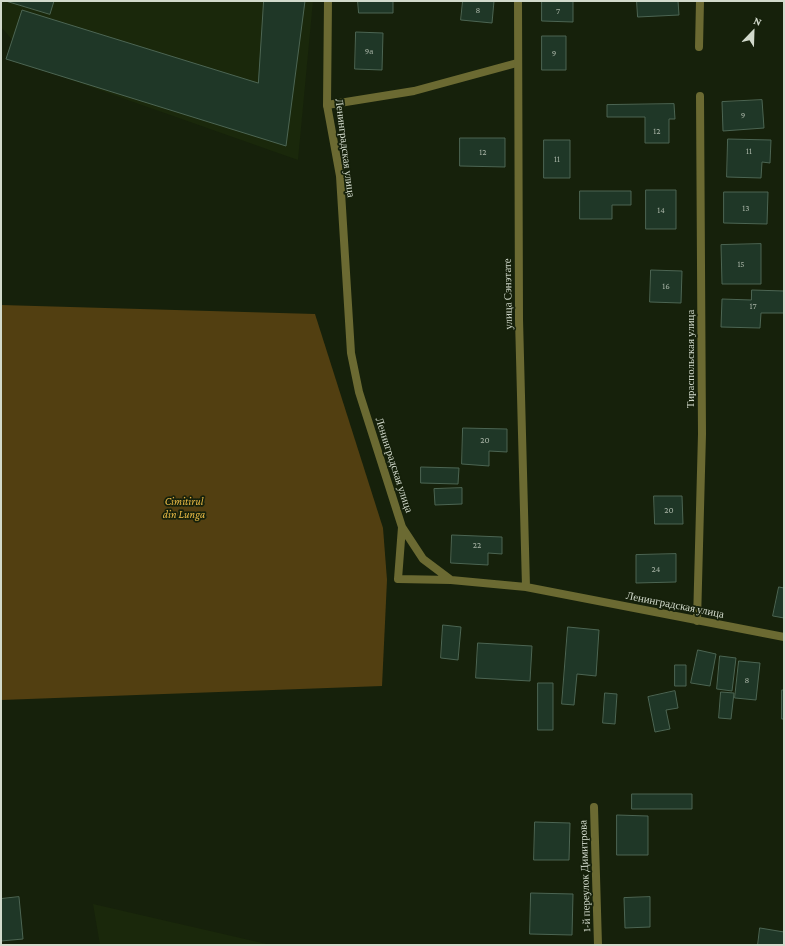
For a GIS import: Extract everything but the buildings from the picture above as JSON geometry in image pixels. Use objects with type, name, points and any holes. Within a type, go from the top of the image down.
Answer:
[{"type":"street","name":"Ленинградская улица","points":[[328,1],[327,105],[340,176],[351,353],[359,392],[402,527],[423,559],[451,580],[526,587],[784,637]]},
{"type":"street","name":"улица Сэнэтате","points":[[518,1],[519,319],[526,587]]},
{"type":"street","points":[[699,47],[700,1]]},
{"type":"street","points":[[327,105],[414,91],[517,63]]},
{"type":"street","name":"Тираспольская улица","points":[[697,621],[702,434],[700,96]]},
{"type":"street","points":[[402,527],[398,579],[451,580]]},
{"type":"street","name":"1-й переулок Димитрова","points":[[594,807],[598,945]]},
{"type":"shaded area","points":[[1,1],[313,1],[298,160],[37,68],[1,27]]},
{"type":"shaded area","points":[[93,904],[271,945],[100,945]]},
{"type":"green space","name":"Cimitirul din Lunga","points":[[1,305],[315,314],[383,528],[387,580],[382,686],[1,700]]}]
